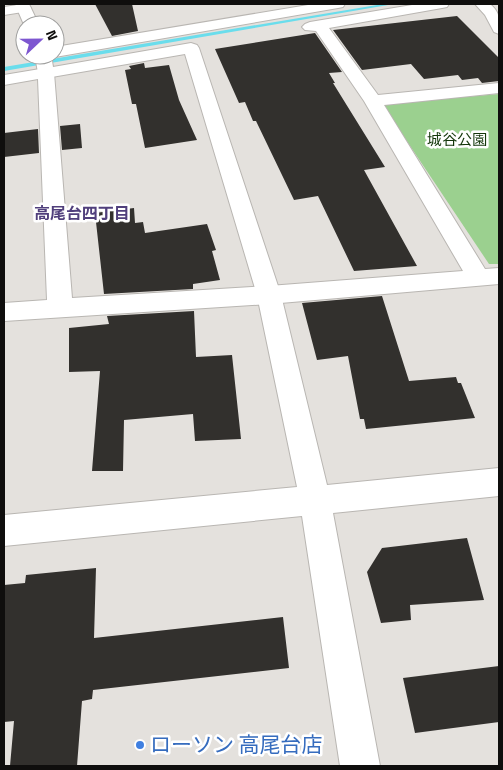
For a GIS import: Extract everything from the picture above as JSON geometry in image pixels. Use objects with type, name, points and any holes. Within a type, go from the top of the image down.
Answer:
[{"type":"street","points":[[65,57],[338,4]]},
{"type":"street","points":[[292,30],[320,26],[409,6],[442,4]]},
{"type":"street","points":[[482,4],[492,13],[499,30]]},
{"type":"street","points":[[4,11],[23,6]]},
{"type":"street","points":[[4,312],[269,295],[489,277],[320,26]]},
{"type":"street","points":[[65,59],[200,46],[269,295],[315,500],[360,766]]},
{"type":"street","points":[[4,80],[38,65]]},
{"type":"street","points":[[47,65],[60,308]]},
{"type":"street","points":[[372,101],[499,88]]},
{"type":"street","points":[[4,531],[499,482]]},
{"type":"green space","name":"城谷公園","points":[[499,94],[499,264],[489,264],[382,104]]},
{"type":"building","points":[[95,4],[132,4],[138,31],[112,36]]},
{"type":"building","points":[[457,16],[499,58],[499,81],[482,83],[478,78],[462,80],[458,75],[424,79],[411,64],[362,70],[333,30]]},
{"type":"building","points":[[315,33],[342,72],[329,73],[335,83],[333,83],[385,167],[364,170],[417,266],[354,271],[318,196],[294,200],[256,121],[253,121],[245,102],[239,103],[215,49]]},
{"type":"building","points":[[144,63],[145,68],[169,65],[179,100],[197,140],[145,148],[136,104],[132,104],[125,70],[131,69],[129,66]]},
{"type":"building","points":[[80,124],[82,148],[62,150],[60,126]]},
{"type":"building","points":[[38,129],[39,153],[4,157],[4,133]]},
{"type":"building","points":[[134,208],[135,223],[143,222],[145,233],[207,224],[216,250],[212,251],[220,280],[193,284],[193,289],[104,294],[95,213]]},
{"type":"building","points":[[382,296],[409,381],[456,377],[458,383],[461,383],[475,418],[366,429],[364,419],[360,419],[348,356],[317,360],[302,303]]},
{"type":"building","points":[[194,311],[196,357],[232,355],[241,439],[195,441],[193,414],[124,420],[123,471],[92,471],[100,371],[69,372],[69,328],[109,324],[107,316]]},
{"type":"building","points":[[467,538],[484,600],[410,605],[411,620],[381,623],[367,572],[382,548]]},
{"type":"building","points":[[96,568],[94,638],[283,617],[289,668],[93,690],[92,699],[82,701],[77,766],[10,766],[14,721],[4,722],[4,585],[25,583],[26,575]]},
{"type":"building","points":[[499,666],[499,722],[415,733],[403,678]]},
{"type":"waterway","points":[[4,69],[391,4]]},
{"type":"place","name":"ローソン 高尾台店","points":[[140,745]]},
{"type":"district","name":"高尾台四丁目","points":[[82,213]]}]
